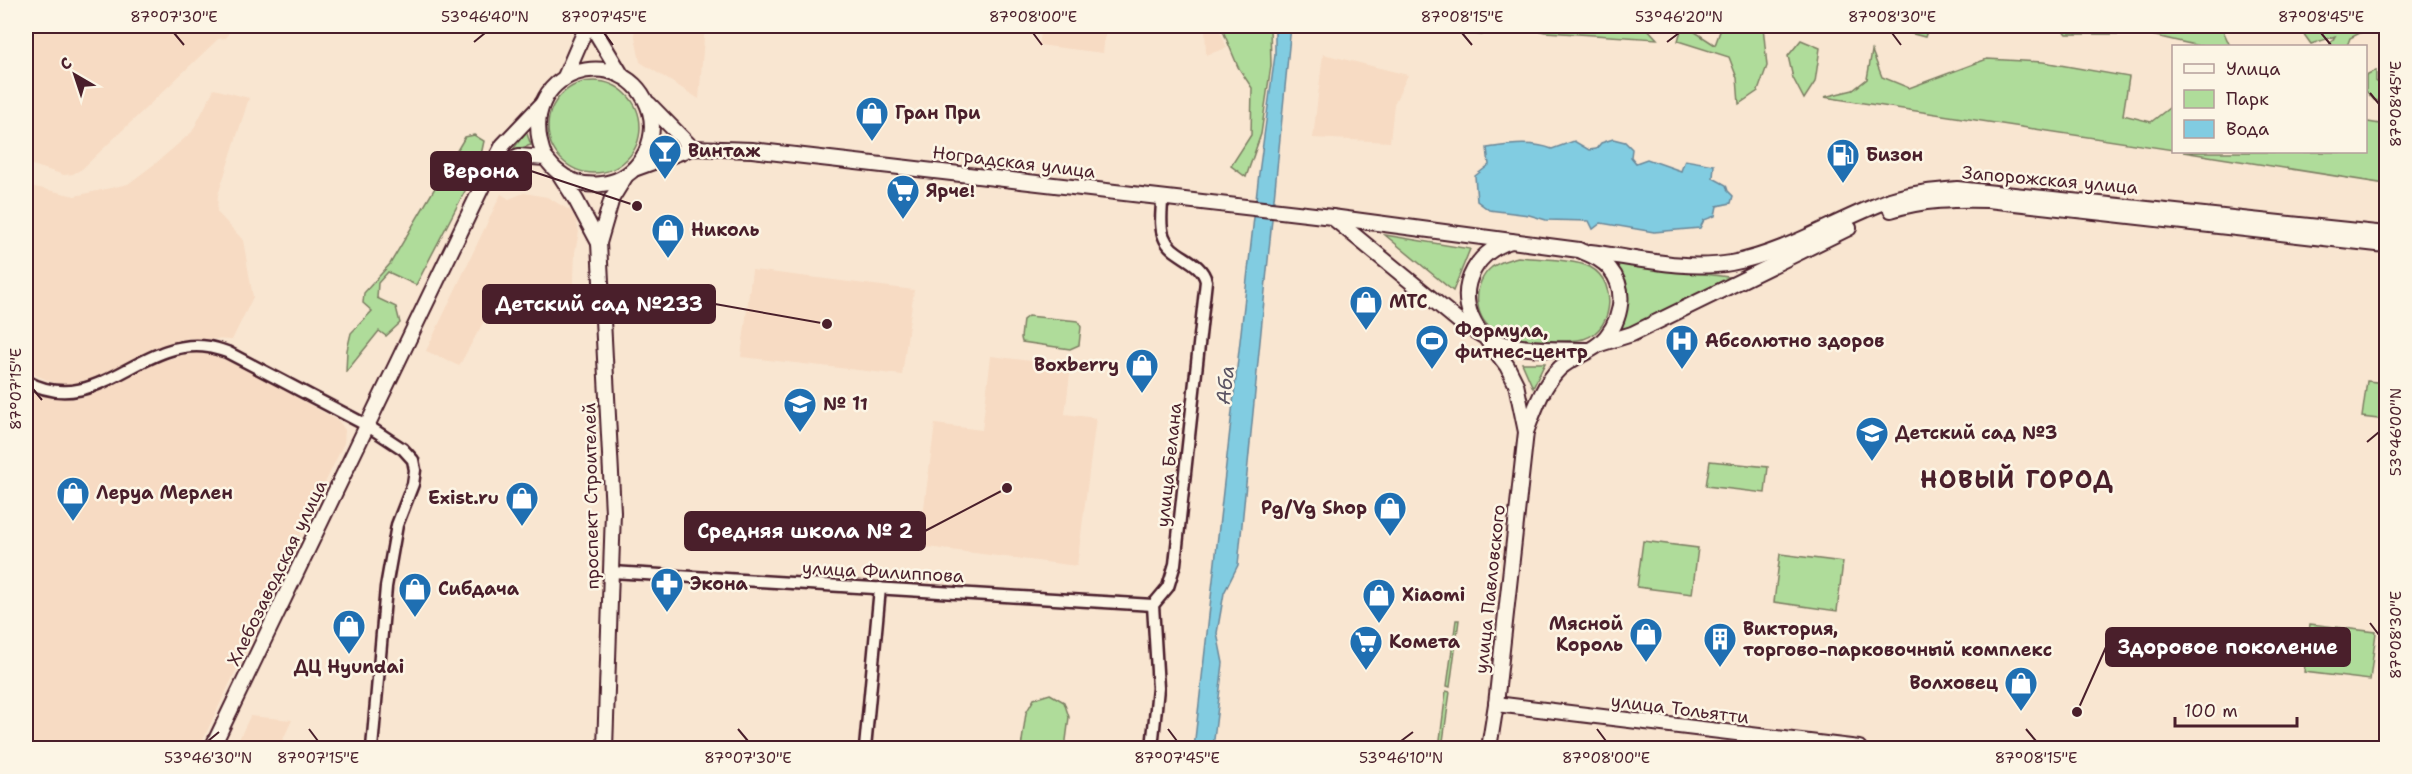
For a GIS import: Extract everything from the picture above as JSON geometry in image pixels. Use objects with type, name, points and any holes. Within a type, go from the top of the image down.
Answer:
[{"type":"main road","points":[[564,79],[587,26]]},
{"type":"main road","points":[[592,26],[622,76]]},
{"type":"main road","points":[[491,168],[503,145],[542,104],[551,90],[577,72],[592,70],[607,71],[622,76],[636,87],[647,102],[692,147],[608,183],[591,185],[573,181],[558,172]]},
{"type":"main road","points":[[599,243],[612,198],[645,155],[652,138],[652,119],[647,102]]},
{"type":"main road","points":[[542,104],[537,122],[538,140],[545,158],[558,172],[576,200],[599,243]]},
{"type":"main road","name":"Ноградская улица","points":[[692,147],[763,151],[1514,240]]},
{"type":"main road","points":[[491,168],[519,156],[545,158]]},
{"type":"main road","name":"Хлебозаводская улица","points":[[212,748],[491,168]]},
{"type":"main road","name":"Запорожская улица","points":[[1579,250],[1696,266],[1734,263],[1810,235],[1890,200],[1921,192],[1958,189],[2386,234]]},
{"type":"main road","name":"Запорожская улица","points":[[1593,348],[1632,334],[1813,244],[1883,213],[1923,202],[1958,199],[1988,201],[2386,245]]},
{"type":"main road","points":[[1332,217],[1460,322],[1485,337],[1531,348],[1593,348],[1616,321],[1620,296],[1618,284],[1610,270],[1597,258],[1579,250],[1514,240],[1502,244],[1485,255],[1472,270],[1466,290],[1467,307],[1473,321],[1485,337]]},
{"type":"main road","name":"проспект Строителей","points":[[599,243],[613,501],[605,748]]},
{"type":"main road","name":"улица Павловского","points":[[1485,337],[1507,366],[1516,384],[1526,432]]},
{"type":"main road","name":"улица Павловского","points":[[1489,748],[1496,704],[1526,432],[1547,385],[1560,368],[1593,348]]},
{"type":"main road","name":"улица Тольятти","points":[[1496,704],[1859,748]]},
{"type":"street","name":"улица Белана","points":[[1153,605],[1168,587],[1175,564],[1206,281],[1200,268],[1165,240],[1161,230],[1162,199]]},
{"type":"street","points":[[26,381],[46,389],[77,392],[169,351],[186,347],[209,347],[227,352],[371,420],[403,449],[413,460],[415,470],[413,484],[393,542],[386,587],[372,748]]},
{"type":"street","name":"улица Филиппова","points":[[612,572],[1153,605]]},
{"type":"street","points":[[865,748],[880,588]]},
{"type":"street","points":[[1152,748],[1158,688],[1153,605]]},
{"type":"shaded area","points":[[26,26],[232,26],[226,38],[218,39],[82,169],[73,174],[64,175],[26,163]]},
{"type":"shaded area","points":[[633,26],[705,26],[699,99],[640,62]]},
{"type":"shaded area","points":[[1042,26],[1106,26],[1103,53],[1039,45]]},
{"type":"shaded area","points":[[1205,26],[1218,26],[1227,48],[1206,55]]},
{"type":"shaded area","points":[[1323,54],[1408,75],[1394,104],[1390,142],[1313,138]]},
{"type":"shaded area","points":[[214,89],[249,98],[218,195],[217,212],[243,240],[253,297],[232,340],[189,338],[167,344],[89,382],[72,387],[57,384],[26,371],[26,185],[75,196],[128,184],[192,132]]},
{"type":"shaded area","points":[[524,193],[547,197],[571,211],[576,220],[579,232],[575,252],[573,306],[533,306],[528,323],[484,321],[459,366],[426,351],[501,194],[509,199]]},
{"type":"shaded area","points":[[752,270],[914,290],[902,375],[741,357]]},
{"type":"shaded area","points":[[197,351],[227,359],[339,421],[345,430],[344,443],[199,748],[26,748],[26,388],[52,398],[85,397],[152,364]]},
{"type":"shaded area","points":[[991,356],[1071,366],[1065,414],[1096,418],[1077,566],[919,546],[935,424],[982,430]]},
{"type":"shaded area","points":[[250,716],[292,720],[279,748],[235,748]]},
{"type":"green space","points":[[1221,26],[1270,26],[1271,65],[1261,134],[1246,177],[1231,166],[1251,135],[1252,88],[1238,67]]},
{"type":"green space","points":[[1402,26],[1484,26],[1482,35]]},
{"type":"green space","points":[[1517,26],[1645,26],[1657,39],[1545,32]]},
{"type":"green space","points":[[1682,26],[1686,26],[1715,45],[1722,26],[1763,26],[1767,66],[1758,91],[1739,104],[1737,78],[1729,57],[1678,41]]},
{"type":"green space","points":[[1862,26],[1929,26],[1925,37],[1894,29],[1875,32]]},
{"type":"green space","points":[[2059,26],[2221,26],[2230,45],[2195,45],[2147,34],[2066,34]]},
{"type":"green space","points":[[2298,26],[2369,26],[2350,38],[2347,45],[2330,45],[2335,36],[2311,44]]},
{"type":"green space","points":[[1801,40],[1820,48],[1815,82],[1804,99],[1793,78],[1788,56]]},
{"type":"green space","points":[[1872,51],[1882,77],[1909,88],[1987,59],[2043,62],[2129,77],[2123,115],[2151,122],[2172,106],[2172,150],[1824,97],[1853,90],[1867,79]]},
{"type":"green space","points":[[2376,70],[2376,82],[2386,80],[2386,102],[2374,100],[2367,92],[2367,74]]},
{"type":"green space","points":[[594,81],[612,84],[627,94],[637,109],[640,127],[637,145],[627,160],[612,170],[594,173],[576,170],[561,160],[551,145],[548,127],[551,109],[561,94],[576,84]]},
{"type":"green space","points":[[2367,122],[2386,125],[2386,184],[2189,153],[2367,153]]},
{"type":"green space","points":[[526,131],[531,145],[512,151]]},
{"type":"green space","points":[[474,135],[484,141],[479,164],[416,285],[388,272],[378,283],[377,298],[396,307],[400,323],[386,336],[379,331],[346,372],[347,350],[351,333],[372,311],[363,303],[364,293],[390,264],[465,137]]},
{"type":"green space","points":[[1385,235],[1470,249],[1453,291]]},
{"type":"green space","points":[[1518,257],[1575,262],[1590,267],[1600,275],[1609,296],[1605,319],[1599,329],[1590,336],[1578,340],[1534,340],[1500,334],[1486,324],[1478,307],[1478,290],[1481,281],[1492,267]]},
{"type":"green space","points":[[1612,262],[1736,278],[1628,330],[1623,330]]},
{"type":"green space","points":[[1028,316],[1078,321],[1081,327],[1079,345],[1070,349],[1022,342],[1023,320]]},
{"type":"green space","points":[[1522,363],[1545,363],[1533,388]]},
{"type":"green space","points":[[2367,381],[2386,383],[2386,420],[2362,417]]},
{"type":"green space","points":[[1710,461],[1768,467],[1765,493],[1706,486]]},
{"type":"green space","points":[[1643,541],[1698,548],[1692,594],[1637,587]]},
{"type":"green space","points":[[1780,554],[1843,562],[1837,611],[1774,602]]},
{"type":"green space","points":[[1456,620],[1459,620],[1450,687],[1447,686]]},
{"type":"green space","points":[[2310,624],[2376,632],[2370,680],[2304,672]]},
{"type":"green space","points":[[1446,691],[1450,692],[1442,748],[1439,748]]},
{"type":"green space","points":[[1050,694],[1064,702],[1069,717],[1065,748],[1021,748],[1026,713],[1034,699]]},
{"type":"water","name":"Аба","points":[[1275,26],[1291,26],[1238,565],[1224,593],[1217,633],[1223,663],[1213,748],[1194,748],[1259,173],[1275,55]]},
{"type":"water","points":[[1613,139],[1625,142],[1632,149],[1631,157],[1636,163],[1647,159],[1681,171],[1685,160],[1714,165],[1713,178],[1726,185],[1733,196],[1731,203],[1717,206],[1715,216],[1704,220],[1700,228],[1654,232],[1601,223],[1593,229],[1589,221],[1546,220],[1529,215],[1489,210],[1477,201],[1475,176],[1489,165],[1487,148],[1528,144],[1552,149],[1574,141],[1589,150],[1596,149],[1601,143]]},
{"type":"place","name":"Гран При","points":[[872,142]]},
{"type":"place","name":"Винтаж","points":[[665,180]]},
{"type":"place","name":"Бизон","points":[[1843,184]]},
{"type":"place","name":"Верона","points":[[637,206]]},
{"type":"place","name":"Ярче!","points":[[903,220]]},
{"type":"place","name":"Николь","points":[[668,259]]},
{"type":"place","name":"Детский сад №233","points":[[827,324]]},
{"type":"place","name":"МТС","points":[[1366,331]]},
{"type":"place","name":"Формула, фитнес-центр","points":[[1432,370]]},
{"type":"place","name":"Абсолютно здоров","points":[[1682,370]]},
{"type":"place","name":"Boxberry","points":[[1142,394]]},
{"type":"place","name":"№ 11","points":[[800,433]]},
{"type":"place","name":"Детский сад №3","points":[[1872,462]]},
{"type":"place","name":"Средняя школа № 2","points":[[1007,488]]},
{"type":"place","name":"Леруа Мерлен","points":[[73,522]]},
{"type":"place","name":"Exist.ru","points":[[522,527]]},
{"type":"place","name":"Pg/Vg Shop","points":[[1390,537]]},
{"type":"place","name":"Экона","points":[[667,613]]},
{"type":"place","name":"Сибдача","points":[[415,618]]},
{"type":"place","name":"Xiaomi","points":[[1379,624]]},
{"type":"place","name":"ДЦ Hyundai","points":[[349,655]]},
{"type":"place","name":"Мясной Король","points":[[1646,663]]},
{"type":"place","name":"Виктория, торгово-парковочный комплекс","points":[[1720,668]]},
{"type":"place","name":"Комета","points":[[1366,671]]},
{"type":"place","name":"Волховец","points":[[2021,712]]},
{"type":"place","name":"Здоровое поколение","points":[[2077,712]]},
{"type":"district","name":"НОВЫЙ ГОРОД","points":[[2017,480]]}]
